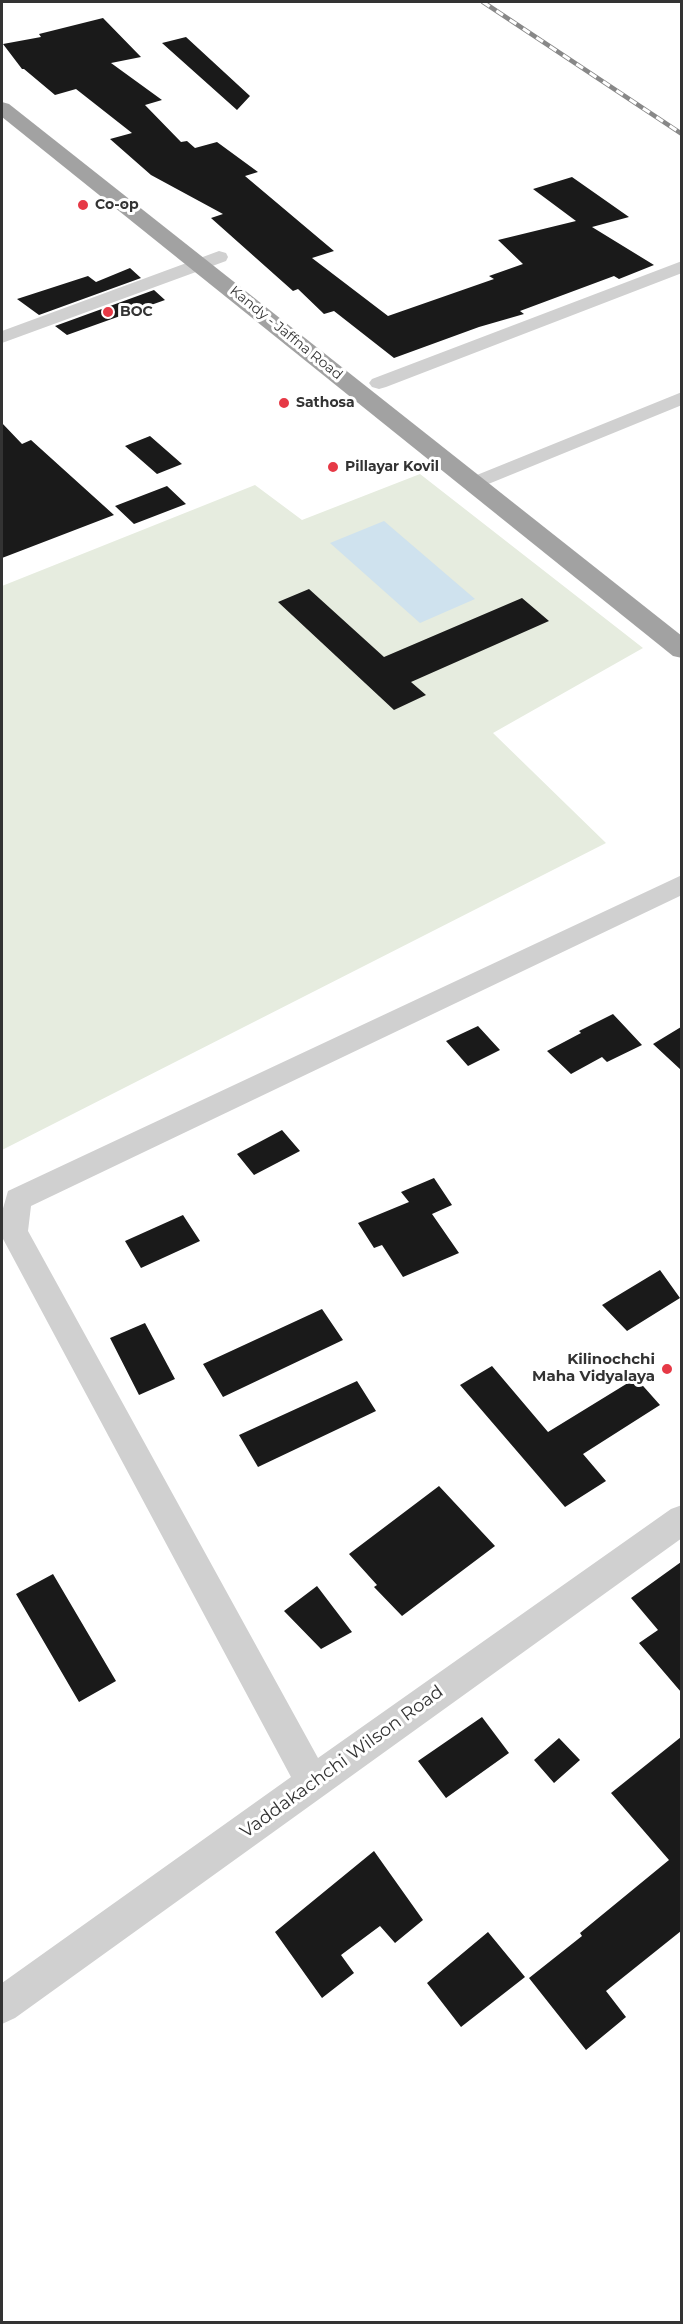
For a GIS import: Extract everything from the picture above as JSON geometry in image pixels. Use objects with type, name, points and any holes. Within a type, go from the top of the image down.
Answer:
[{"type":"highway","name":"Kandy - Jaffna Road","points":[[2,87],[210,261],[485,479],[681,622]]},
{"type":"highway","name":"Kandy - Jaffna Road","points":[[2,108],[379,383],[681,650]]},
{"type":"street","points":[[2,337],[210,261]]},
{"type":"street","points":[[379,383],[681,266]]},
{"type":"street","points":[[485,479],[681,398]]},
{"type":"street","points":[[313,1783],[13,1231],[18,1199],[681,884]]},
{"type":"street","name":"Vaddakachchi Wilson Road","points":[[2,2005],[681,1519]]},
{"type":"shaded area","points":[[420,474],[643,648],[493,733],[606,843],[2,1150],[2,586],[255,485],[302,520]]},
{"type":"water","points":[[384,521],[475,599],[420,623],[330,543]]},
{"type":"building","points":[[103,18],[141,57],[111,63],[162,100],[145,105],[181,142],[187,141],[195,148],[217,142],[258,172],[245,176],[334,251],[312,258],[388,316],[494,279],[489,276],[523,264],[498,240],[576,221],[533,189],[572,177],[629,217],[592,227],[654,265],[619,279],[614,276],[520,311],[524,314],[479,327],[394,358],[334,311],[324,314],[298,289],[293,291],[211,218],[223,214],[151,175],[110,139],[132,133],[76,89],[55,95],[22,69],[3,44],[41,37],[39,34]]},
{"type":"building","points":[[186,37],[250,96],[237,110],[162,43]]},
{"type":"building","points":[[130,268],[141,278],[39,315],[17,299],[88,276],[96,282]]},
{"type":"building","name":"BOC","points":[[154,290],[165,300],[67,335],[55,326]]},
{"type":"building","points":[[2,423],[22,444],[31,440],[114,515],[2,558]]},
{"type":"building","points":[[150,436],[182,464],[157,474],[125,446]]},
{"type":"building","points":[[167,486],[186,504],[134,524],[115,506]]},
{"type":"building","points":[[309,589],[384,657],[522,598],[549,621],[411,682],[426,695],[394,710],[278,602]]},
{"type":"building","points":[[613,1014],[642,1045],[607,1062],[602,1057],[571,1074],[547,1051],[581,1033],[579,1031]]},
{"type":"building","points":[[478,1026],[500,1050],[468,1066],[446,1041]]},
{"type":"building","points":[[681,1027],[681,1070],[653,1044]]},
{"type":"building","points":[[282,1130],[300,1151],[254,1175],[237,1154]]},
{"type":"building","points":[[434,1178],[452,1205],[432,1214],[459,1253],[403,1277],[382,1245],[374,1248],[358,1223],[409,1202],[401,1192]]},
{"type":"building","points":[[183,1215],[200,1241],[141,1268],[125,1241]]},
{"type":"building","points":[[660,1270],[680,1298],[627,1331],[602,1305]]},
{"type":"building","points":[[322,1309],[343,1340],[223,1397],[203,1364]]},
{"type":"building","points":[[145,1323],[175,1379],[139,1395],[110,1338]]},
{"type":"building","points":[[492,1366],[548,1432],[636,1378],[660,1405],[583,1454],[606,1481],[565,1507],[460,1385]]},
{"type":"building","points":[[357,1381],[376,1411],[258,1467],[239,1435]]},
{"type":"building","points":[[439,1486],[495,1546],[402,1616],[374,1587],[377,1585],[349,1554]]},
{"type":"building","points":[[681,1562],[681,1692],[639,1643],[658,1630],[631,1598]]},
{"type":"building","points":[[53,1574],[116,1681],[79,1702],[16,1594]]},
{"type":"building","points":[[317,1586],[352,1632],[321,1649],[284,1611]]},
{"type":"building","points":[[482,1717],[509,1753],[446,1798],[418,1761]]},
{"type":"building","points":[[681,1737],[681,1931],[606,1991],[626,2017],[586,2050],[529,1978],[582,1936],[580,1933],[669,1860],[611,1793]]},
{"type":"building","points":[[559,1738],[580,1760],[554,1783],[534,1760]]},
{"type":"building","points":[[374,1851],[423,1920],[395,1943],[380,1926],[341,1955],[354,1973],[322,1998],[275,1932]]},
{"type":"building","points":[[488,1932],[525,1977],[461,2027],[427,1983]]},
{"type":"railway","points":[[483,2],[682,134]]},
{"type":"place","name":"Co-op","points":[[83,205]]},
{"type":"place","name":"BOC","points":[[108,312]]},
{"type":"place","name":"Sathosa","points":[[284,403]]},
{"type":"place","name":"Pillayar Kovil","points":[[333,467]]},
{"type":"place","name":"Kilinochchi Maha Vidyalaya","points":[[667,1369]]}]
